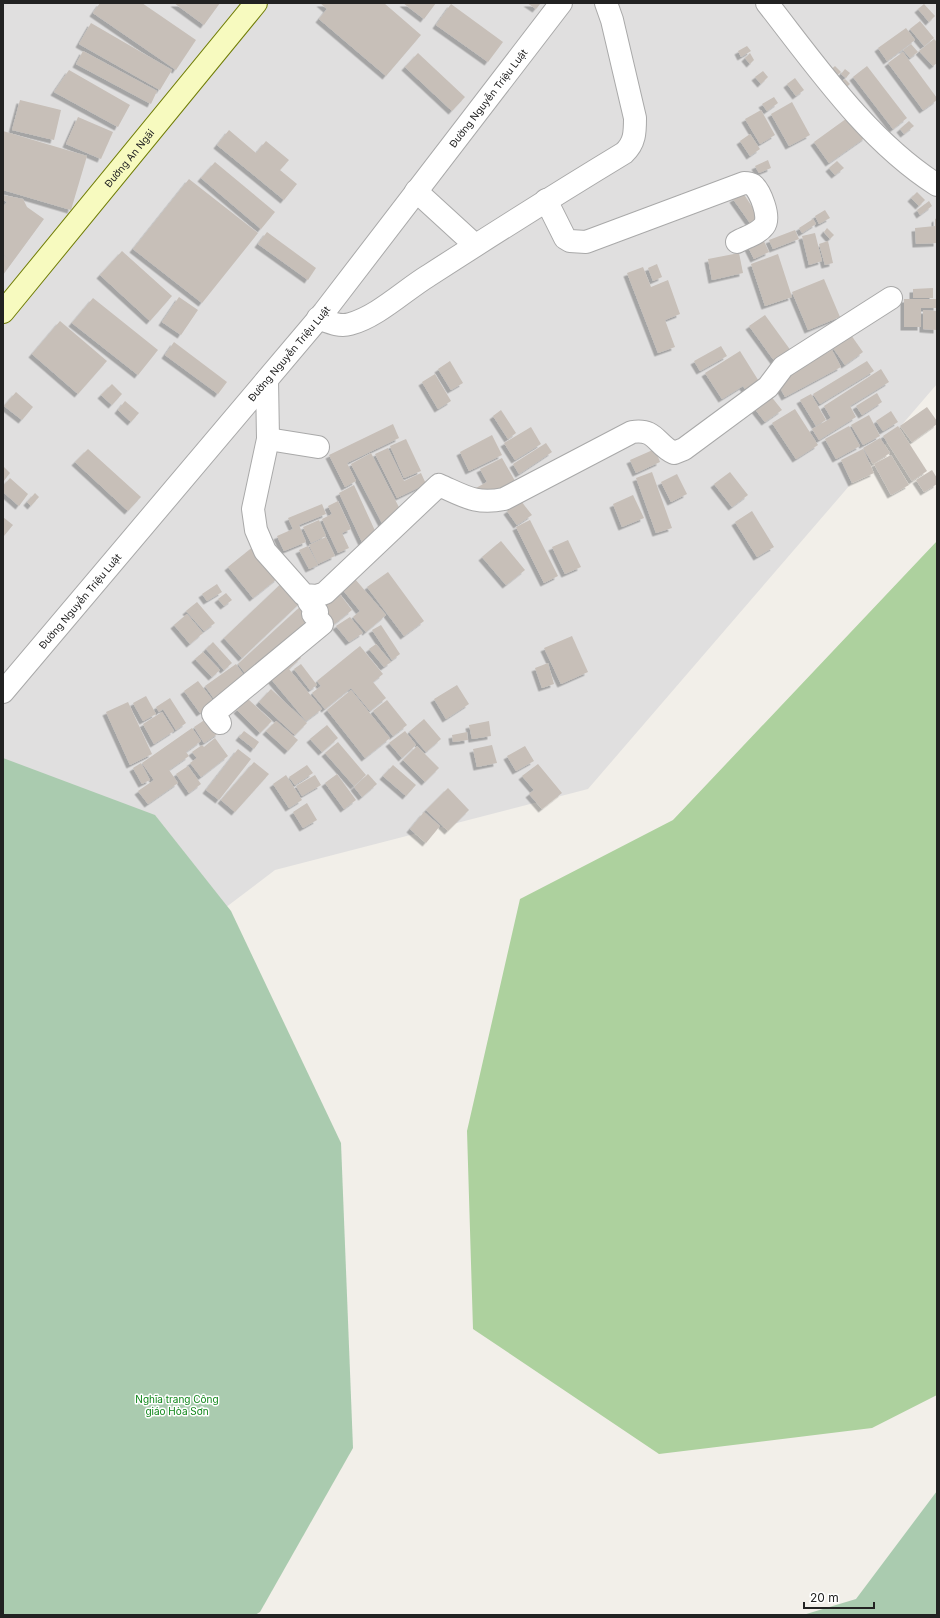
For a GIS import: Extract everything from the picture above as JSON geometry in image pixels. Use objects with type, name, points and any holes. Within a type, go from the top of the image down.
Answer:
[{"type":"main road","name":"Đường An Ngãi","points":[[3,312],[256,3]]},
{"type":"street","name":"Đường Nguyễn Triệu Luật","points":[[3,692],[318,318],[561,3]]},
{"type":"street","points":[[318,318],[342,325],[359,321],[546,200],[624,153],[632,143],[635,132],[634,118],[631,98],[612,20],[606,3]]},
{"type":"street","points":[[767,3],[811,60],[874,132],[906,162],[937,185]]},
{"type":"street","points":[[546,200],[565,238],[586,242],[739,185],[748,183],[752,184],[762,198],[766,220],[764,226],[757,232],[737,242]]},
{"type":"street","points":[[416,191],[476,245]]},
{"type":"street","points":[[220,722],[213,714],[322,624],[313,614],[317,612],[309,602],[317,596],[325,593],[439,485],[477,501],[489,502],[504,499],[632,432],[644,430],[654,436],[666,450],[674,453],[684,449],[768,387],[783,367],[890,298]]},
{"type":"street","points":[[267,380],[268,439],[253,510],[256,530],[265,552],[304,595],[317,596]]},
{"type":"street","points":[[268,439],[318,447]]},
{"type":"shaded area","points":[[3,3],[937,3],[937,384],[588,789],[275,870],[3,1076]]},
{"type":"green space","points":[[937,541],[937,1395],[872,1428],[659,1454],[473,1329],[467,1131],[520,899],[673,820]]},
{"type":"green space","name":"Nghĩa trang Công giáo Hòa Sơn","points":[[3,758],[155,815],[231,911],[341,1143],[353,1448],[260,1612],[255,1615],[3,1615]]},
{"type":"green space","points":[[937,1491],[937,1615],[803,1615],[856,1599]]},
{"type":"building","points":[[100,3],[142,3],[196,40],[176,70],[93,13]]},
{"type":"building","points":[[174,3],[220,3],[204,25]]},
{"type":"building","points":[[320,3],[384,3],[421,35],[386,76],[319,19],[327,9]]},
{"type":"building","points":[[403,3],[436,3],[424,19]]},
{"type":"building","points":[[527,3],[541,3],[536,9]]},
{"type":"building","points":[[451,4],[503,42],[488,62],[436,25]]},
{"type":"building","points":[[924,4],[935,16],[929,22],[918,9]]},
{"type":"building","points":[[920,21],[934,38],[924,46],[910,29]]},
{"type":"building","points":[[91,23],[172,70],[160,90],[79,44]]},
{"type":"building","points":[[906,28],[915,40],[887,61],[878,48]]},
{"type":"building","points":[[934,39],[937,42],[937,63],[933,66],[919,51]]},
{"type":"building","points":[[911,44],[918,52],[910,58],[903,50]]},
{"type":"building","points":[[747,46],[751,51],[741,57],[738,51]]},
{"type":"building","points":[[83,51],[157,91],[151,104],[76,64]]},
{"type":"building","points":[[903,52],[937,98],[937,100],[923,110],[888,63]]},
{"type":"building","points":[[418,53],[465,97],[452,111],[405,67]]},
{"type":"building","points":[[750,53],[754,60],[750,64],[745,58]]},
{"type":"building","points":[[835,66],[841,72],[833,79],[827,73]]},
{"type":"building","points":[[867,66],[907,118],[893,129],[853,77]]},
{"type":"building","points":[[845,69],[850,73],[846,78],[841,74]]},
{"type":"building","points":[[69,70],[130,105],[118,127],[54,92]]},
{"type":"building","points":[[763,71],[768,77],[761,84],[755,77]]},
{"type":"building","points":[[795,78],[804,90],[796,96],[787,84]]},
{"type":"building","points":[[845,79],[850,84],[841,92],[836,86]]},
{"type":"building","points":[[774,97],[778,103],[767,111],[762,104]]},
{"type":"building","points":[[20,100],[61,110],[54,140],[12,130]]},
{"type":"building","points":[[792,102],[810,135],[789,146],[771,114]]},
{"type":"building","points":[[761,110],[775,135],[760,144],[745,119]]},
{"type":"building","points":[[850,116],[866,137],[829,163],[814,142]]},
{"type":"building","points":[[78,117],[113,132],[101,159],[66,144]]},
{"type":"building","points":[[909,121],[914,126],[904,134],[900,129]]},
{"type":"building","points":[[229,130],[256,153],[266,141],[289,160],[280,170],[297,184],[284,200],[217,145]]},
{"type":"building","points":[[3,131],[87,156],[71,210],[3,190]]},
{"type":"building","points":[[750,134],[760,149],[750,156],[740,141]]},
{"type":"building","points":[[768,160],[771,168],[759,173],[755,166]]},
{"type":"building","points":[[837,161],[844,168],[835,175],[829,168]]},
{"type":"building","points":[[215,162],[275,212],[261,229],[201,178]]},
{"type":"building","points":[[189,179],[258,233],[202,303],[133,249]]},
{"type":"building","points":[[917,192],[925,200],[919,206],[911,198]]},
{"type":"building","points":[[743,193],[759,217],[750,223],[733,199]]},
{"type":"building","points":[[3,195],[23,199],[27,207],[44,219],[3,275],[3,255],[11,261],[3,254],[3,207],[7,202],[3,200]]},
{"type":"building","points":[[929,201],[932,206],[920,215],[917,210]]},
{"type":"building","points":[[825,210],[830,218],[819,224],[815,216]]},
{"type":"building","points":[[937,218],[937,243],[916,244],[915,228],[935,226],[935,219]]},
{"type":"building","points":[[813,219],[816,224],[802,233],[799,228]]},
{"type":"building","points":[[827,228],[834,235],[830,239],[824,232]]},
{"type":"building","points":[[795,230],[799,239],[773,249],[769,240]]},
{"type":"building","points":[[267,232],[316,268],[308,280],[258,244]]},
{"type":"building","points":[[815,233],[822,261],[809,265],[802,236]]},
{"type":"building","points":[[762,237],[769,252],[754,259],[747,245]]},
{"type":"building","points":[[828,241],[833,263],[825,265],[819,244]]},
{"type":"building","points":[[122,251],[172,296],[150,321],[100,275]]},
{"type":"building","points":[[739,253],[743,273],[712,280],[708,259]]},
{"type":"building","points":[[778,254],[792,297],[765,306],[751,264]]},
{"type":"building","points":[[657,264],[662,277],[653,281],[648,268]]},
{"type":"building","points":[[643,267],[651,287],[668,280],[680,314],[665,320],[675,347],[658,353],[627,273]]},
{"type":"building","points":[[824,279],[840,317],[808,330],[792,292]]},
{"type":"building","points":[[933,288],[933,298],[913,298],[913,289]]},
{"type":"building","points":[[179,297],[198,310],[181,335],[162,322]]},
{"type":"building","points":[[93,298],[158,350],[138,375],[72,323]]},
{"type":"building","points":[[904,299],[937,299],[937,308],[921,308],[921,327],[904,327]]},
{"type":"building","points":[[923,310],[937,311],[937,330],[923,329]]},
{"type":"building","points":[[765,315],[794,355],[778,366],[749,326]]},
{"type":"building","points":[[60,321],[107,361],[78,394],[32,354]]},
{"type":"building","points":[[851,335],[863,352],[845,365],[833,348]]},
{"type":"building","points":[[174,342],[227,382],[218,394],[165,355]]},
{"type":"building","points":[[721,346],[727,356],[700,371],[694,361]]},
{"type":"building","points":[[832,350],[841,367],[785,397],[776,380]]},
{"type":"building","points":[[740,351],[760,383],[747,392],[743,386],[722,399],[705,373]]},
{"type":"building","points":[[450,361],[463,383],[451,390],[438,369]]},
{"type":"building","points":[[867,361],[874,371],[820,404],[813,394]]},
{"type":"building","points":[[881,369],[889,382],[850,406],[856,417],[819,440],[812,429],[831,418],[824,406]]},
{"type":"building","points":[[435,374],[451,401],[438,409],[422,382]]},
{"type":"building","points":[[112,384],[122,394],[112,405],[101,395]]},
{"type":"building","points":[[16,392],[33,407],[22,420],[4,406]]},
{"type":"building","points":[[877,393],[882,402],[862,415],[856,406]]},
{"type":"building","points":[[811,394],[826,420],[816,426],[800,400]]},
{"type":"building","points":[[770,395],[782,410],[765,422],[754,408]]},
{"type":"building","points":[[125,401],[139,413],[131,422],[118,410]]},
{"type":"building","points":[[927,407],[937,421],[937,424],[912,442],[900,426]]},
{"type":"building","points":[[795,409],[818,445],[796,459],[772,423]]},
{"type":"building","points":[[501,410],[516,433],[508,439],[493,416]]},
{"type":"building","points":[[891,411],[898,422],[883,431],[876,421]]},
{"type":"building","points":[[869,415],[880,436],[863,445],[851,425]]},
{"type":"building","points":[[393,424],[399,438],[347,463],[356,481],[345,487],[329,455]]},
{"type":"building","points":[[849,426],[860,446],[836,459],[825,439]]},
{"type":"building","points":[[898,426],[927,471],[912,481],[883,436]]},
{"type":"building","points":[[531,427],[541,444],[515,460],[504,443]]},
{"type":"building","points":[[492,435],[502,455],[469,471],[460,452]]},
{"type":"building","points":[[880,438],[890,453],[873,464],[863,448]]},
{"type":"building","points":[[406,439],[421,471],[404,478],[390,446]]},
{"type":"building","points":[[546,443],[552,452],[519,474],[513,464]]},
{"type":"building","points":[[388,448],[404,481],[421,473],[426,484],[397,498],[375,454]]},
{"type":"building","points":[[88,449],[141,497],[128,511],[75,462]]},
{"type":"building","points":[[655,449],[660,462],[636,473],[630,460]]},
{"type":"building","points":[[863,449],[874,473],[852,483],[841,460]]},
{"type":"building","points":[[371,453],[403,515],[383,525],[351,464]]},
{"type":"building","points":[[891,455],[909,485],[891,495],[874,464]]},
{"type":"building","points":[[502,458],[515,481],[480,499],[474,489],[487,482],[480,469]]},
{"type":"building","points":[[3,466],[10,473],[3,482]]},
{"type":"building","points":[[932,470],[937,478],[937,484],[924,492],[916,480]]},
{"type":"building","points":[[652,472],[672,528],[656,533],[636,478]]},
{"type":"building","points":[[730,472],[748,495],[732,507],[714,484]]},
{"type":"building","points":[[677,474],[687,494],[671,502],[661,482]]},
{"type":"building","points":[[10,478],[28,494],[19,506],[3,492],[3,486]]},
{"type":"building","points":[[354,485],[377,535],[362,542],[339,493]]},
{"type":"building","points":[[35,493],[39,497],[31,506],[27,502]]},
{"type":"building","points":[[633,495],[644,518],[622,527],[613,504]]},
{"type":"building","points":[[338,501],[351,529],[342,533],[349,548],[338,553],[322,519],[332,514],[328,506]]},
{"type":"building","points":[[521,501],[532,515],[517,525],[507,511]]},
{"type":"building","points":[[322,504],[326,514],[299,525],[306,542],[284,551],[277,536],[293,529],[288,518]]},
{"type":"building","points":[[752,511],[774,547],[757,557],[735,522]]},
{"type":"building","points":[[3,517],[13,525],[3,537]]},
{"type":"building","points":[[319,520],[326,536],[311,543],[303,527]]},
{"type":"building","points":[[530,520],[558,576],[544,583],[516,527]]},
{"type":"building","points":[[326,537],[335,556],[318,564],[309,545]]},
{"type":"building","points":[[568,540],[581,567],[565,574],[552,547]]},
{"type":"building","points":[[501,541],[525,570],[506,585],[482,557]]},
{"type":"building","points":[[254,546],[278,578],[253,598],[228,567]]},
{"type":"building","points":[[308,546],[318,565],[309,569],[299,550]]},
{"type":"building","points":[[388,572],[424,621],[404,636],[367,587]]},
{"type":"building","points":[[355,579],[386,615],[366,632],[353,617],[360,611],[342,589]]},
{"type":"building","points":[[284,581],[303,600],[242,658],[224,638]]},
{"type":"building","points":[[217,584],[222,592],[207,601],[202,594]]},
{"type":"building","points":[[226,593],[232,600],[224,606],[218,599]]},
{"type":"building","points":[[339,593],[352,610],[333,625],[320,607]]},
{"type":"building","points":[[197,602],[215,623],[204,631],[186,611]]},
{"type":"building","points":[[301,606],[315,620],[250,679],[238,664]]},
{"type":"building","points":[[187,614],[203,633],[190,644],[174,625]]},
{"type":"building","points":[[350,617],[363,633],[349,642],[336,626]]},
{"type":"building","points":[[381,625],[400,654],[392,660],[372,630]]},
{"type":"building","points":[[572,636],[588,672],[561,684],[544,648]]},
{"type":"building","points":[[213,642],[232,663],[224,670],[206,649]]},
{"type":"building","points":[[376,644],[391,662],[384,667],[369,649]]},
{"type":"building","points":[[360,646],[383,674],[373,682],[386,698],[370,711],[351,688],[325,709],[312,693],[321,686],[317,681]]},
{"type":"building","points":[[294,649],[301,658],[289,669],[322,709],[306,721],[266,673]]},
{"type":"building","points":[[203,652],[220,670],[212,677],[195,659]]},
{"type":"building","points":[[548,663],[554,684],[542,688],[535,668]]},
{"type":"building","points":[[236,664],[248,681],[217,703],[205,686]]},
{"type":"building","points":[[301,664],[317,685],[310,690],[294,669]]},
{"type":"building","points":[[198,681],[215,703],[200,713],[184,691]]},
{"type":"building","points":[[457,685],[469,704],[446,719],[434,699]]},
{"type":"building","points":[[271,689],[307,723],[295,735],[259,702]]},
{"type":"building","points":[[351,690],[390,738],[365,758],[327,710]]},
{"type":"building","points":[[146,696],[156,714],[143,721],[133,703]]},
{"type":"building","points":[[170,698],[186,723],[176,730],[163,709],[159,712],[156,707]]},
{"type":"building","points":[[248,699],[272,721],[260,733],[237,710]]},
{"type":"building","points":[[387,700],[407,725],[393,736],[373,711]]},
{"type":"building","points":[[128,702],[152,754],[130,765],[106,712]]},
{"type":"building","points":[[162,712],[174,731],[154,744],[143,724]]},
{"type":"building","points":[[209,717],[219,733],[204,743],[194,727]]},
{"type":"building","points":[[424,719],[441,739],[426,752],[409,732]]},
{"type":"building","points":[[276,721],[298,740],[288,751],[266,731]]},
{"type":"building","points":[[489,721],[491,736],[472,739],[469,725]]},
{"type":"building","points":[[327,725],[338,738],[322,752],[310,739]]},
{"type":"building","points":[[192,728],[201,741],[186,752],[189,756],[169,770],[178,783],[148,804],[138,791],[154,780],[142,763]]},
{"type":"building","points":[[244,731],[259,742],[254,749],[239,737]]},
{"type":"building","points":[[405,731],[416,745],[402,758],[389,743]]},
{"type":"building","points":[[467,732],[468,740],[453,742],[452,735]]},
{"type":"building","points":[[215,738],[228,756],[201,777],[190,763],[197,758],[192,752],[202,745],[204,747]]},
{"type":"building","points":[[338,742],[366,775],[354,786],[325,753]]},
{"type":"building","points":[[492,745],[497,763],[477,767],[473,749]]},
{"type":"building","points":[[417,746],[439,768],[425,782],[403,760]]},
{"type":"building","points":[[525,746],[534,761],[516,771],[507,756]]},
{"type":"building","points":[[238,749],[251,759],[219,800],[206,790]]},
{"type":"building","points":[[254,762],[269,774],[235,812],[221,800]]},
{"type":"building","points":[[141,763],[150,780],[142,784],[133,768]]},
{"type":"building","points":[[538,764],[562,793],[542,809],[529,794],[534,790],[522,776]]},
{"type":"building","points":[[307,765],[313,773],[295,785],[289,777]]},
{"type":"building","points":[[393,765],[416,785],[406,796],[383,776]]},
{"type":"building","points":[[188,766],[201,784],[189,793],[176,774]]},
{"type":"building","points":[[337,774],[356,800],[344,809],[325,783]]},
{"type":"building","points":[[368,774],[377,784],[362,797],[354,787]]},
{"type":"building","points":[[286,775],[302,800],[289,808],[273,784]]},
{"type":"building","points":[[315,775],[321,785],[302,796],[296,786]]},
{"type":"building","points":[[448,788],[469,810],[448,831],[426,810]]},
{"type":"building","points":[[307,803],[317,820],[303,828],[293,812]]},
{"type":"building","points":[[424,812],[440,826],[426,843],[410,829]]}]
